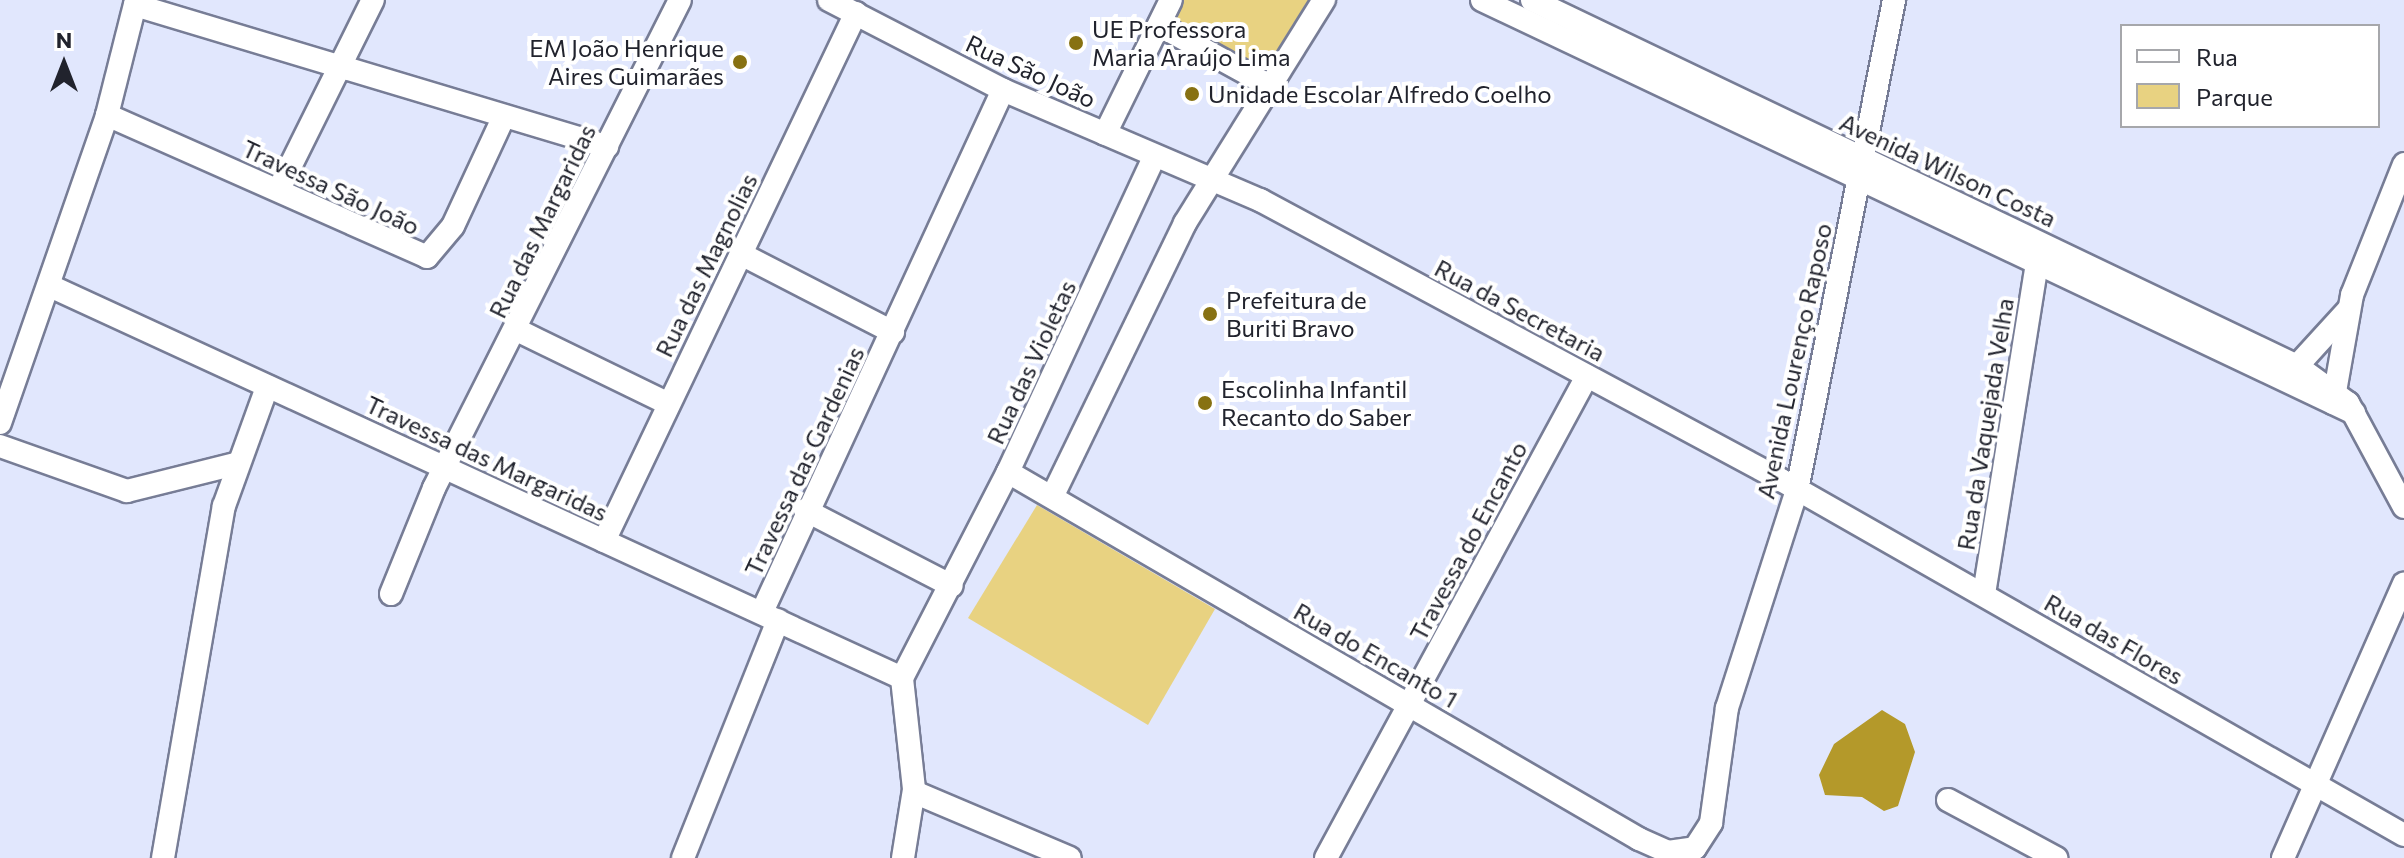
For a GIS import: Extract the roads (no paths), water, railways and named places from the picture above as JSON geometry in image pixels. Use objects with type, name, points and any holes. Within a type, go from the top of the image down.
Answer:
[{"type":"street","points":[[279,189],[373,0]]},
{"type":"street","name":"Rua das Margaridas","points":[[391,594],[447,464],[517,330],[680,0]]},
{"type":"street","name":"Rua São João","points":[[829,0],[1003,90],[1154,158],[1216,179]]},
{"type":"street","points":[[1105,134],[1171,0]]},
{"type":"street","points":[[1053,495],[1185,223],[1216,179],[1324,0]]},
{"type":"street","points":[[1482,0],[1859,169],[2037,262],[2335,399],[2358,418]]},
{"type":"street","name":"Avenida Wilson Costa","points":[[1532,0],[1568,8],[1859,169],[2297,366],[2335,399]]},
{"type":"street","name":"Avenida Lourenço Raposo","points":[[1711,823],[1727,708],[1797,490],[1894,0]]},
{"type":"street","points":[[0,423],[107,115],[136,2],[607,147]]},
{"type":"street","name":"Rua das Magnolias","points":[[604,541],[667,403],[856,13]]},
{"type":"street","points":[[1159,25],[1272,87]]},
{"type":"street","name":"Travessa das Gardenias","points":[[683,858],[805,510],[893,332],[1003,90]]},
{"type":"street","name":"Travessa São João","points":[[107,115],[427,257],[453,226],[504,116]]},
{"type":"street","name":"Rua das Violetas","points":[[902,678],[1008,472],[1154,158]]},
{"type":"street","points":[[2335,399],[2345,351],[2348,310],[2404,164]]},
{"type":"street","name":"Rua da Secretaria","points":[[1216,179],[1797,490]]},
{"type":"street","name":"Travessa das Gardenias","points":[[741,254],[893,332]]},
{"type":"street","name":"Rua da Vaquejada Velha","points":[[1984,594],[2037,262]]},
{"type":"street","name":"Travessa das Margaridas","points":[[50,286],[267,387],[447,464],[604,541],[902,678]]},
{"type":"street","points":[[2297,366],[2348,310]]},
{"type":"street","points":[[517,330],[667,403]]},
{"type":"street","points":[[2345,351],[2358,418],[2404,507]]},
{"type":"street","name":"Travessa do Encanto","points":[[1326,858],[1587,376]]},
{"type":"street","points":[[163,858],[235,464],[267,387]]},
{"type":"street","points":[[0,446],[127,491],[235,464]]},
{"type":"street","name":"Rua do Encanto 1","points":[[1008,472],[1053,495],[1659,849],[1695,848],[1711,823]]},
{"type":"street","name":"Rua das Flores","points":[[1797,490],[2404,835]]},
{"type":"street","points":[[805,510],[952,586]]},
{"type":"street","points":[[2283,858],[2404,584]]},
{"type":"street","points":[[902,678],[914,792],[903,858]]},
{"type":"street","points":[[914,792],[1070,858]]},
{"type":"street","points":[[1948,800],[2056,858]]},
{"type":"place","name":"UE Professora Maria Araújo Lima","points":[[1076,43]]},
{"type":"place","name":"EM João Henrique Aires Guimarães","points":[[740,62]]},
{"type":"place","name":"Unidade Escolar Alfredo Coelho","points":[[1192,94]]},
{"type":"place","name":"Prefeitura de Buriti Bravo","points":[[1210,314]]},
{"type":"place","name":"Escolinha Infantil Recanto do Saber","points":[[1205,403]]}]
